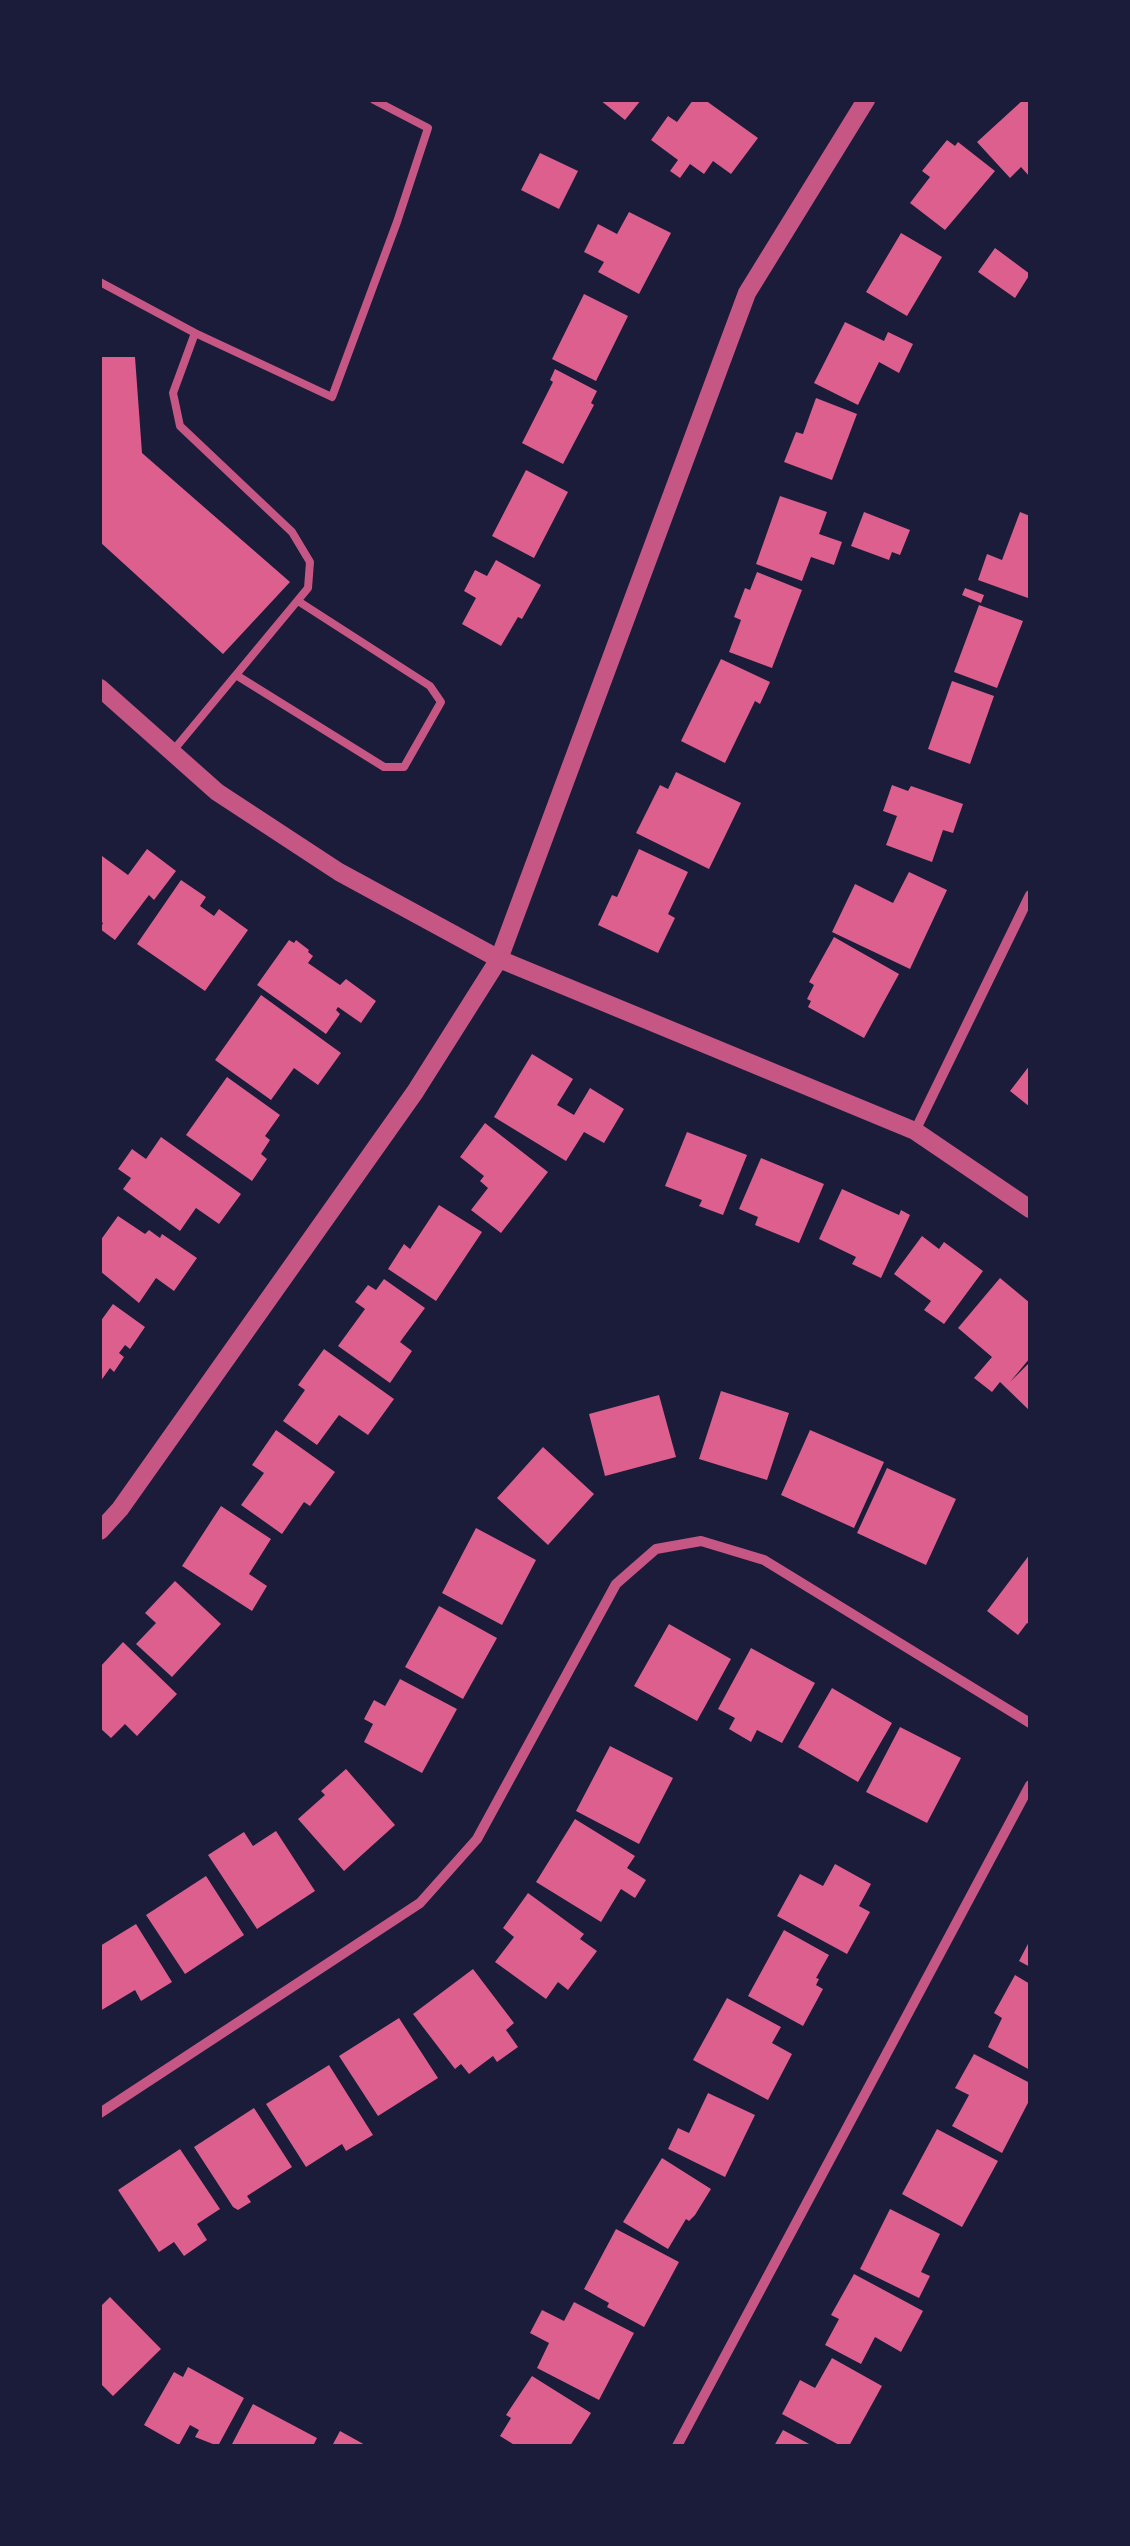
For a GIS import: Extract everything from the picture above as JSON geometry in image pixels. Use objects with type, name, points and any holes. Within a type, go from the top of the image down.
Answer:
[{"type":"street","points":[[100,1531],[120,1510],[415,1092],[500,959],[747,294],[862,102]]},
{"type":"street","points":[[100,688],[217,792],[339,872],[500,959],[916,1131],[1030,1209]]},
{"type":"street","points":[[916,1131],[1030,894]]},
{"type":"street","points":[[100,2112],[420,1903],[477,1839],[616,1584],[656,1549],[701,1541],[764,1560],[1030,1723]]},
{"type":"street","points":[[676,2446],[1030,1785]]},
{"type":"lane","points":[[100,282],[195,333],[332,397],[428,128],[374,100]]},
{"type":"lane","points":[[172,752],[308,588],[310,562],[292,532],[180,426],[174,393],[195,333]]},
{"type":"lane","points":[[236,675],[384,767],[404,767],[441,702],[430,686],[298,601]]},
{"type":"building","points":[[600,100],[641,100],[625,120]]},
{"type":"building","points":[[693,100],[705,100],[758,138],[731,174],[713,161],[704,174],[690,164],[680,178],[670,171],[678,160],[651,140],[668,116],[677,122]]},
{"type":"building","points":[[1023,100],[1030,100],[1030,177],[1021,167],[1010,178],[977,142]]},
{"type":"building","points":[[947,140],[955,146],[958,142],[995,171],[945,230],[910,203],[930,177],[922,171]]},
{"type":"building","points":[[540,153],[578,171],[559,209],[521,190]]},
{"type":"building","points":[[629,212],[671,233],[639,294],[598,272],[604,262],[584,252],[598,224],[617,234]]},
{"type":"building","points":[[901,233],[942,257],[907,316],[866,292]]},
{"type":"building","points":[[995,248],[1030,274],[1015,298],[978,272]]},
{"type":"building","points":[[584,294],[628,316],[596,381],[552,359]]},
{"type":"building","points":[[845,322],[884,341],[888,332],[913,344],[899,373],[879,362],[858,405],[814,383]]},
{"type":"building","points":[[100,357],[135,357],[142,453],[290,582],[223,654],[100,542]]},
{"type":"building","points":[[555,369],[597,391],[591,403],[594,405],[563,464],[522,443],[553,382],[550,380]]},
{"type":"building","points":[[816,398],[857,414],[832,480],[784,462],[796,432],[803,434]]},
{"type":"building","points":[[526,470],[568,492],[534,558],[492,536]]},
{"type":"building","points":[[780,496],[827,512],[819,534],[842,542],[834,565],[811,557],[802,581],[756,564]]},
{"type":"building","points":[[864,512],[910,530],[900,555],[892,552],[889,560],[851,546]]},
{"type":"building","points":[[1020,512],[1030,516],[1028,598],[978,580],[987,554],[1002,560]]},
{"type":"building","points":[[496,560],[541,585],[501,646],[462,624],[476,598],[464,591],[475,570],[487,576]]},
{"type":"building","points":[[757,572],[802,590],[772,668],[729,652],[741,620],[734,617],[745,588],[750,590]]},
{"type":"building","points":[[965,588],[984,595],[981,603],[962,595]]},
{"type":"building","points":[[979,605],[1023,621],[997,688],[954,672]]},
{"type":"building","points":[[721,659],[770,682],[760,704],[755,701],[725,763],[681,741]]},
{"type":"building","points":[[952,681],[994,696],[970,764],[928,749]]},
{"type":"building","points":[[676,772],[741,803],[709,869],[636,833],[660,785],[668,789]]},
{"type":"building","points":[[892,785],[908,791],[911,786],[963,804],[953,833],[943,830],[932,862],[886,845],[897,816],[883,811]]},
{"type":"building","points":[[147,849],[176,871],[154,900],[149,895],[115,940],[100,929],[100,858],[128,875]]},
{"type":"building","points":[[639,849],[688,872],[668,914],[675,918],[658,953],[598,925],[612,895],[617,897]]},
{"type":"building","points":[[909,872],[947,890],[910,969],[832,932],[855,884],[893,903]]},
{"type":"building","points":[[181,880],[206,897],[200,906],[214,916],[219,909],[248,930],[205,991],[137,944]]},
{"type":"building","points":[[834,937],[899,974],[864,1038],[808,1007],[811,1001],[807,999],[814,985],[809,982]]},
{"type":"building","points":[[289,940],[296,940],[309,950],[313,956],[308,963],[340,985],[346,979],[376,1001],[361,1023],[338,1007],[340,1014],[326,1034],[257,985]]},
{"type":"building","points":[[261,995],[341,1053],[318,1085],[294,1068],[271,1100],[215,1060]]},
{"type":"building","points":[[532,1054],[573,1079],[557,1105],[574,1115],[590,1088],[624,1109],[604,1143],[584,1132],[566,1161],[494,1117]]},
{"type":"building","points":[[1030,1065],[1030,1107],[1010,1091]]},
{"type":"building","points":[[227,1077],[280,1115],[265,1136],[270,1140],[261,1154],[267,1159],[252,1181],[186,1135]]},
{"type":"building","points":[[485,1123],[548,1172],[501,1233],[471,1210],[488,1188],[480,1181],[484,1176],[460,1157]]},
{"type":"building","points":[[687,1132],[747,1155],[723,1215],[699,1206],[702,1200],[665,1186]]},
{"type":"building","points":[[161,1137],[241,1194],[219,1224],[196,1208],[180,1231],[123,1189],[131,1178],[118,1169],[132,1149],[146,1159]]},
{"type":"building","points":[[761,1158],[824,1184],[799,1243],[755,1225],[758,1217],[739,1209]]},
{"type":"building","points":[[842,1189],[899,1215],[901,1210],[910,1215],[881,1278],[852,1264],[856,1257],[819,1239]]},
{"type":"building","points":[[439,1205],[482,1232],[436,1301],[388,1269],[404,1244],[410,1249]]},
{"type":"building","points":[[118,1216],[145,1234],[149,1230],[160,1238],[162,1234],[197,1258],[174,1291],[156,1278],[139,1303],[100,1271],[100,1241]]},
{"type":"building","points":[[922,1236],[939,1249],[944,1242],[983,1271],[944,1324],[924,1310],[931,1301],[894,1274]]},
{"type":"building","points":[[1000,1278],[1030,1303],[1030,1358],[1010,1382],[1030,1362],[1030,1411],[1000,1382],[992,1392],[974,1378],[992,1357],[958,1328]]},
{"type":"building","points":[[384,1279],[425,1308],[400,1342],[412,1351],[390,1383],[338,1346],[365,1309],[355,1302],[368,1285],[376,1290]]},
{"type":"building","points":[[113,1304],[145,1327],[130,1349],[125,1345],[119,1353],[124,1357],[114,1372],[110,1368],[100,1382],[100,1322]]},
{"type":"building","points":[[324,1349],[394,1399],[368,1435],[339,1415],[317,1445],[283,1421],[305,1390],[298,1385]]},
{"type":"building","points":[[721,1391],[789,1413],[767,1480],[699,1459]]},
{"type":"building","points":[[659,1395],[676,1457],[605,1476],[589,1414]]},
{"type":"building","points":[[276,1430],[335,1472],[310,1506],[304,1502],[282,1534],[241,1505],[264,1473],[252,1465]]},
{"type":"building","points":[[810,1430],[884,1462],[854,1528],[781,1495]]},
{"type":"building","points":[[543,1447],[594,1494],[548,1545],[497,1498]]},
{"type":"building","points":[[887,1468],[956,1499],[926,1565],[857,1533]]},
{"type":"building","points":[[221,1506],[271,1539],[249,1574],[267,1586],[252,1611],[182,1566]]},
{"type":"building","points":[[476,1528],[536,1560],[502,1625],[442,1593]]},
{"type":"building","points":[[1030,1554],[1030,1625],[1027,1623],[1018,1635],[987,1611]]},
{"type":"building","points":[[175,1581],[221,1624],[172,1677],[136,1644],[156,1623],[145,1613]]},
{"type":"building","points":[[439,1606],[497,1638],[463,1699],[405,1667]]},
{"type":"building","points":[[669,1624],[731,1659],[697,1721],[634,1686]]},
{"type":"building","points":[[123,1642],[177,1694],[137,1736],[125,1724],[111,1738],[100,1728],[100,1667]]},
{"type":"building","points":[[751,1648],[815,1683],[782,1743],[757,1730],[751,1742],[729,1729],[735,1718],[718,1709]]},
{"type":"building","points":[[400,1679],[457,1709],[422,1773],[364,1742],[373,1724],[364,1719],[374,1700],[385,1706]]},
{"type":"building","points":[[832,1688],[892,1723],[858,1782],[798,1747]]},
{"type":"building","points":[[900,1727],[961,1758],[927,1823],[866,1792]]},
{"type":"building","points":[[610,1746],[673,1778],[639,1844],[576,1811]]},
{"type":"building","points":[[346,1769],[395,1825],[344,1871],[298,1819]]},
{"type":"building","points":[[575,1819],[635,1856],[627,1868],[646,1880],[635,1898],[621,1889],[601,1922],[536,1882]]},
{"type":"building","points":[[276,1831],[315,1891],[257,1929],[208,1855],[244,1832],[253,1846]]},
{"type":"building","points":[[835,1864],[871,1884],[859,1906],[870,1912],[847,1954],[777,1916],[800,1874],[823,1886]]},
{"type":"building","points":[[206,1876],[244,1935],[185,1974],[146,1915]]},
{"type":"building","points":[[528,1893],[584,1934],[580,1939],[597,1951],[568,1990],[558,1982],[546,1999],[495,1962],[514,1937],[503,1928]]},
{"type":"building","points":[[136,1924],[172,1982],[141,2001],[135,1990],[100,2011],[100,1946]]},
{"type":"building","points":[[784,1930],[829,1955],[816,1978],[816,1985],[823,1989],[803,2026],[748,1996]]},
{"type":"building","points":[[1030,1940],[1030,1967],[1019,1961]]},
{"type":"building","points":[[473,1969],[514,2023],[506,2030],[518,2047],[497,2062],[493,2056],[469,2074],[461,2064],[455,2069],[413,2014]]},
{"type":"building","points":[[1015,1975],[1030,1984],[1030,2070],[988,2047],[1002,2018],[994,2013]]},
{"type":"building","points":[[727,1998],[781,2027],[772,2043],[792,2054],[768,2100],[693,2060]]},
{"type":"building","points":[[399,2018],[438,2078],[378,2116],[339,2056]]},
{"type":"building","points":[[974,2054],[1030,2083],[1030,2099],[1002,2153],[952,2126],[969,2095],[955,2088]]},
{"type":"building","points":[[329,2065],[373,2135],[346,2151],[342,2144],[306,2167],[266,2104]]},
{"type":"building","points":[[708,2093],[755,2115],[725,2177],[668,2149],[678,2128],[689,2133]]},
{"type":"building","points":[[254,2108],[292,2167],[247,2196],[251,2202],[238,2210],[194,2147]]},
{"type":"building","points":[[937,2129],[998,2161],[962,2227],[902,2194]]},
{"type":"building","points":[[180,2149],[220,2209],[197,2224],[207,2240],[184,2256],[174,2242],[159,2252],[118,2190]]},
{"type":"building","points":[[662,2158],[711,2189],[668,2249],[623,2222]]},
{"type":"building","points":[[890,2209],[940,2234],[921,2272],[930,2276],[919,2298],[860,2269]]},
{"type":"building","points":[[616,2229],[679,2262],[644,2327],[584,2289]]},
{"type":"building","points":[[854,2274],[923,2311],[901,2352],[875,2337],[861,2364],[825,2345],[839,2319],[831,2315]]},
{"type":"building","points":[[110,2297],[161,2349],[113,2396],[100,2383],[100,2307]]},
{"type":"building","points":[[574,2302],[634,2333],[599,2400],[537,2368],[549,2343],[530,2333],[542,2310],[564,2321]]},
{"type":"building","points":[[832,2358],[882,2386],[849,2446],[841,2446],[782,2414],[800,2380],[815,2388]]},
{"type":"building","points":[[188,2367],[244,2398],[218,2446],[195,2437],[199,2430],[190,2425],[179,2445],[144,2425],[174,2372],[183,2377]]},
{"type":"building","points":[[532,2376],[591,2413],[570,2446],[516,2446],[500,2436],[511,2418],[506,2415]]},
{"type":"building","points":[[253,2404],[317,2438],[313,2446],[231,2446]]},
{"type":"building","points":[[783,2430],[813,2446],[774,2446]]},
{"type":"building","points":[[340,2431],[367,2446],[332,2446]]}]
